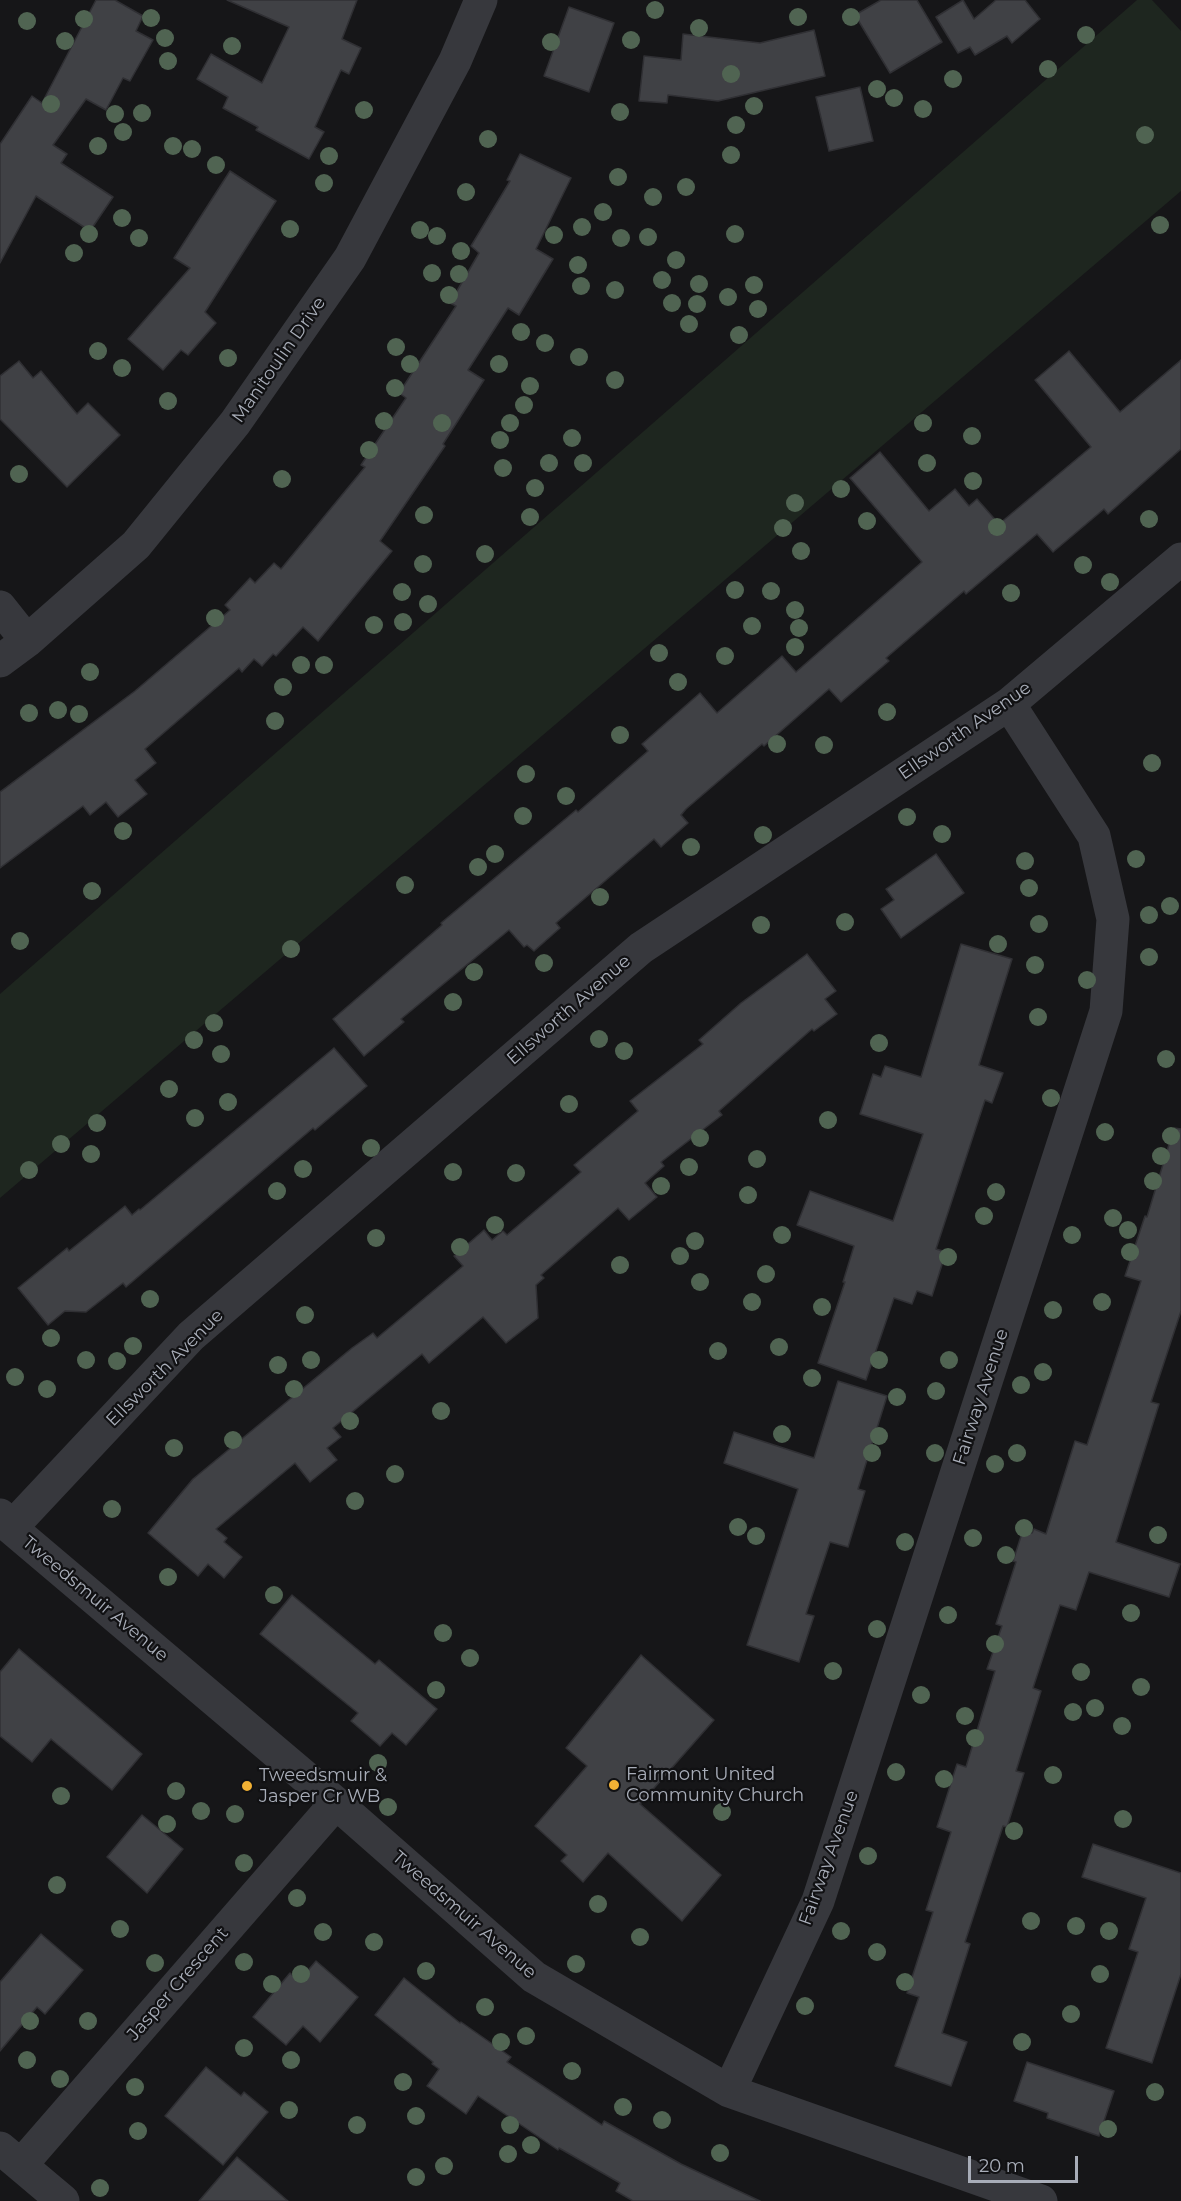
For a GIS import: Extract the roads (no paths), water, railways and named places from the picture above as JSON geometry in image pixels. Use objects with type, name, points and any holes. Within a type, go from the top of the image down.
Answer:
[{"type":"street","name":"Manitoulin Drive","points":[[0,661],[27,641],[136,545],[235,423],[350,258],[455,61],[481,0]]},
{"type":"street","name":"Ellsworth Avenue","points":[[5,1521],[191,1336],[641,948],[1009,704],[1181,559]]},
{"type":"street","points":[[0,607],[27,641]]},
{"type":"street","name":"Fairway Avenue","points":[[729,2091],[818,1900],[1106,1011],[1113,919],[1094,836],[1009,704]]},
{"type":"street","name":"Tweedsmuir Avenue","points":[[5,1521],[336,1803],[534,1977],[729,2091],[1041,2201]]},
{"type":"street","name":"Jasper Crescent","points":[[63,2201],[10,2156],[336,1803]]},
{"type":"place","name":"Fairmont United Community Church","points":[[614,1785]]},
{"type":"place","name":"Tweedsmuir & Jasper Cr WB","points":[[247,1786]]}]
